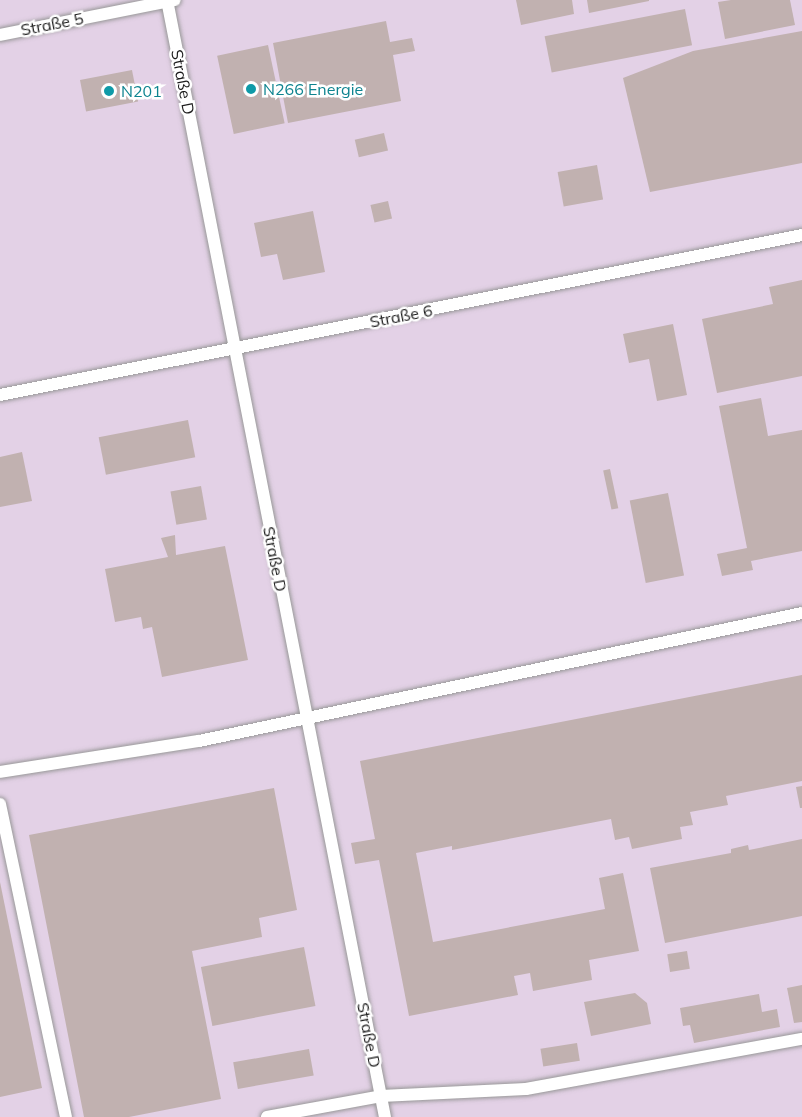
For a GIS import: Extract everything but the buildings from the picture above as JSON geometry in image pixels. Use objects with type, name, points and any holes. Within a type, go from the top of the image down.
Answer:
[{"type":"lane","name":"Straße 5","points":[[0,35],[170,0]]},
{"type":"lane","name":"Straße D","points":[[170,0],[232,349],[385,1117]]},
{"type":"lane","name":"Straße 6","points":[[0,395],[802,236]]},
{"type":"lane","points":[[0,772],[199,741],[802,613]]},
{"type":"lane","points":[[0,804],[66,1117]]},
{"type":"lane","points":[[267,1117],[381,1095],[526,1089],[802,1039]]},
{"type":"shaded area","points":[[0,0],[802,0],[802,1117],[0,1117]]},
{"type":"place","name":"N266 Energie","points":[[251,89]]},
{"type":"place","name":"N201","points":[[109,91]]}]
